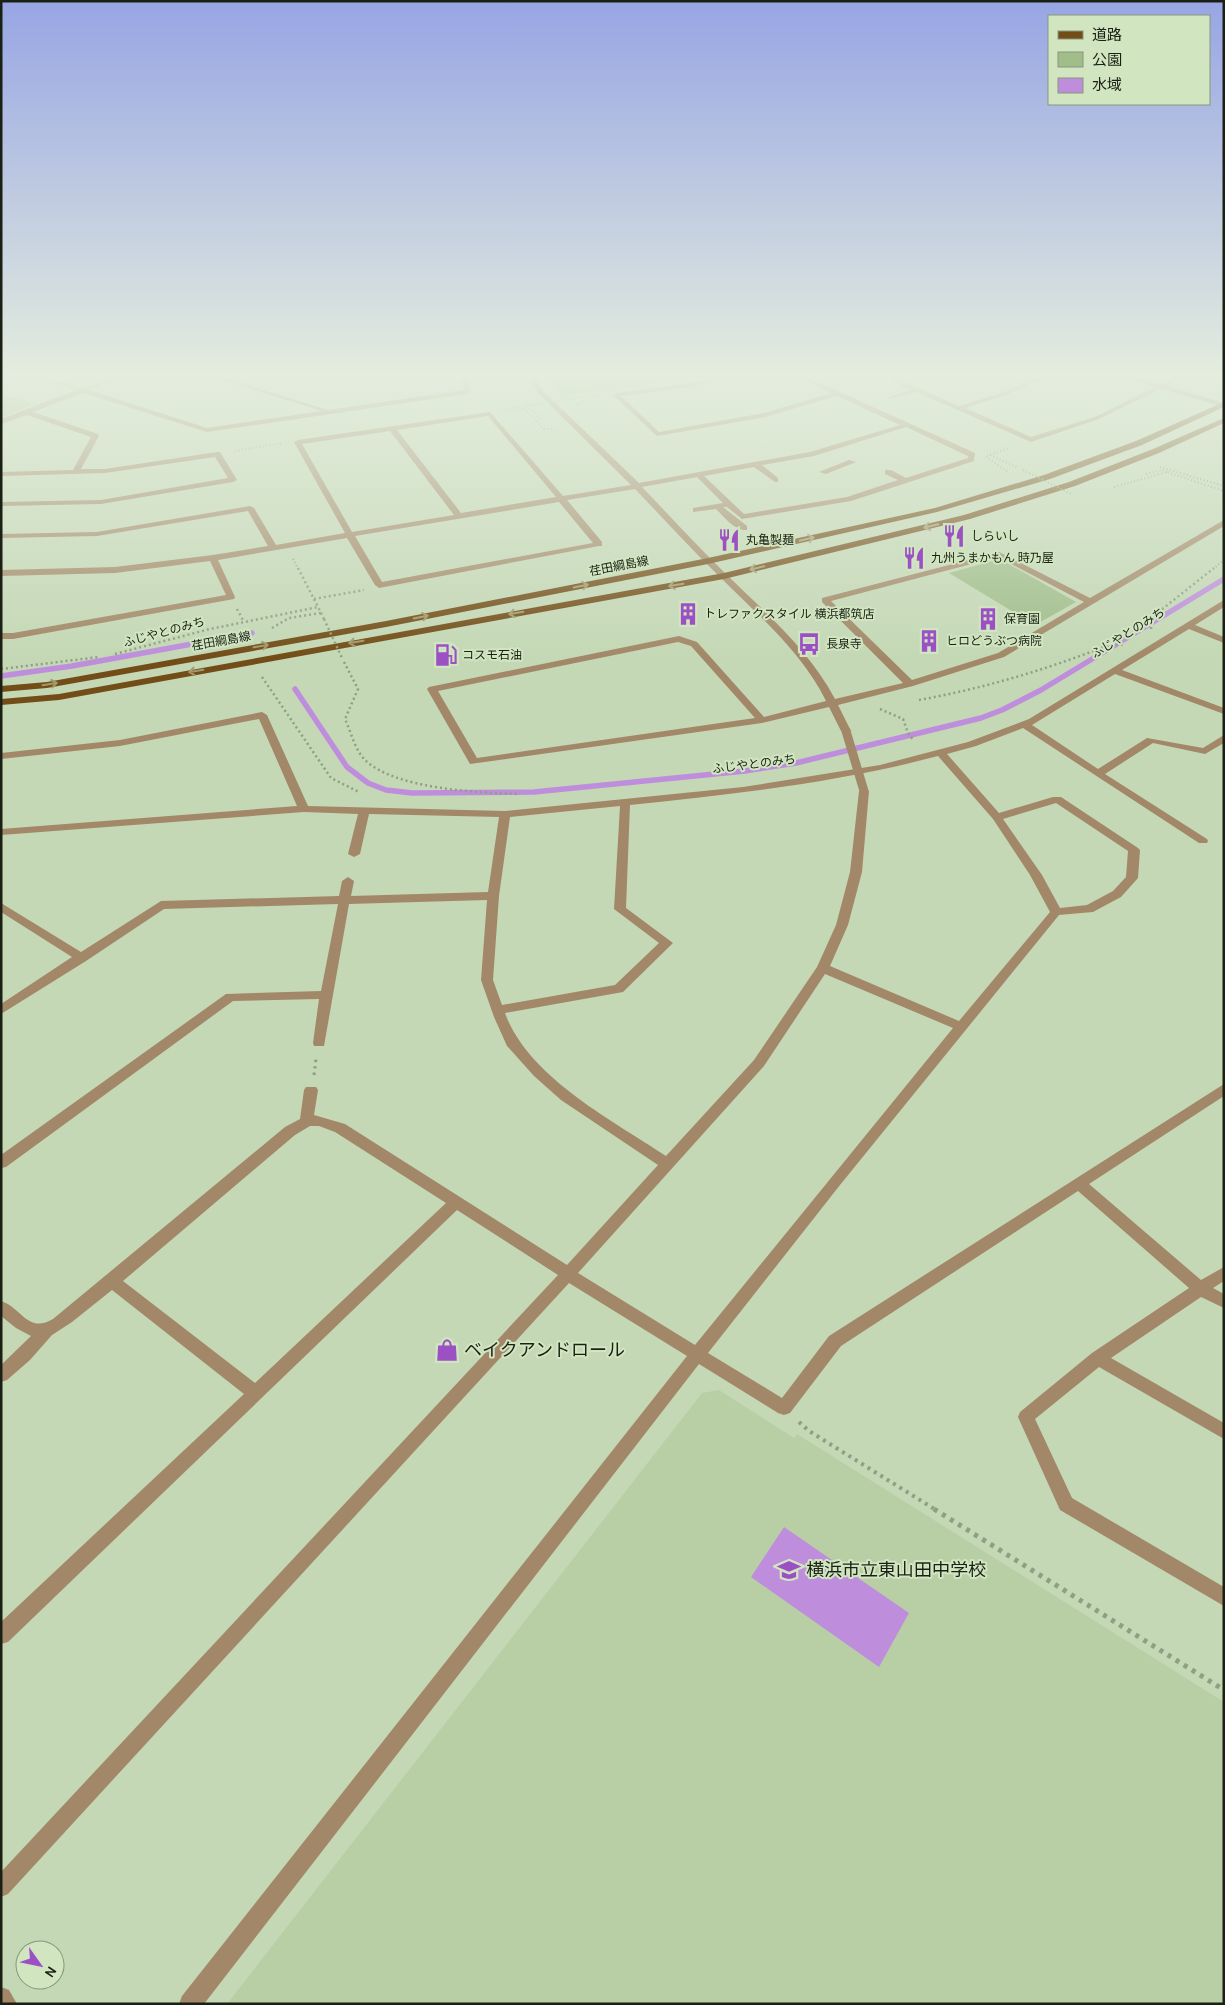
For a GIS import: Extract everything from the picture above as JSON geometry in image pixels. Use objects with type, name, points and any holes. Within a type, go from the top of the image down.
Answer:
[{"type":"main road","name":"荏田綱島線","points":[[1,689],[47,685],[386,624],[708,561],[937,510],[1064,471]]},
{"type":"main road","name":"荏田綱島線","points":[[1,702],[59,696],[724,576],[967,517],[1072,484],[1106,471]]},
{"type":"street","points":[[1,474],[108,471]]},
{"type":"street","points":[[1,504],[101,502],[233,480],[227,471]]},
{"type":"street","points":[[313,471],[379,586],[600,544],[538,471]]},
{"type":"street","points":[[424,471],[459,516]]},
{"type":"street","points":[[1,1887],[568,1274],[759,1063],[823,968],[842,925],[856,872],[864,791],[846,731],[824,687],[789,641],[708,561],[621,471]]},
{"type":"street","points":[[1,573],[115,570],[213,558],[725,471]]},
{"type":"street","points":[[764,471],[775,480]]},
{"type":"street","points":[[699,475],[742,517],[848,499],[944,471]]},
{"type":"street","points":[[888,472],[906,481]]},
{"type":"street","points":[[696,510],[729,504]]},
{"type":"street","points":[[717,506],[744,528]]},
{"type":"street","points":[[1,536],[96,534],[250,508],[273,548]]},
{"type":"street","points":[[762,720],[694,644],[679,639],[432,689],[474,762],[762,720],[910,684],[1001,654],[1224,522]]},
{"type":"street","points":[[910,684],[825,600],[1000,554],[1090,602]]},
{"type":"street","points":[[1,636],[13,636],[231,597],[213,558]]},
{"type":"street","points":[[1,832],[304,809],[505,814],[743,790],[881,768],[972,744],[1024,724],[1224,603]]},
{"type":"street","points":[[1188,625],[1224,640]]},
{"type":"street","points":[[1114,670],[1224,711]]},
{"type":"street","points":[[1,756],[120,743],[262,715],[304,809]]},
{"type":"street","points":[[1024,724],[1203,841]]},
{"type":"street","points":[[1098,774],[1151,740],[1205,751],[1224,738]]},
{"type":"street","points":[[940,752],[997,817],[1036,875],[1056,912]]},
{"type":"street","points":[[190,2004],[698,1355],[960,1026],[1056,912],[1089,909],[1117,894],[1132,878],[1134,850],[1057,799],[997,817]]},
{"type":"street","points":[[499,1010],[619,988],[667,942],[620,909],[625,803]]},
{"type":"street","points":[[354,854],[364,811]]},
{"type":"street","points":[[505,814],[493,896],[487,980],[500,1017],[512,1043],[539,1073],[566,1096],[667,1164]]},
{"type":"street","points":[[319,1043],[326,995],[348,881]]},
{"type":"street","points":[[1,1010],[161,905],[493,896]]},
{"type":"street","points":[[1,907],[82,958]]},
{"type":"street","points":[[823,968],[960,1026]]},
{"type":"street","points":[[1,1163],[230,997],[326,995]]},
{"type":"street","points":[[1,1374],[24,1355],[46,1330],[68,1316],[112,1281],[290,1132],[307,1120],[324,1121],[340,1128],[568,1274],[784,1408],[834,1341],[1224,1089]]},
{"type":"street","points":[[307,1120],[311,1090]]},
{"type":"street","points":[[1079,1184],[1200,1289],[1224,1302]]},
{"type":"street","points":[[1,1635],[455,1202]]},
{"type":"street","points":[[1224,1273],[1098,1358],[1026,1416],[1066,1504],[1224,1597]]},
{"type":"street","points":[[112,1281],[256,1393]]},
{"type":"street","points":[[1,1306],[24,1326],[33,1330],[46,1330]]},
{"type":"street","points":[[1098,1358],[1224,1432]]},
{"type":"street","points":[[1,1998],[6,2004]]},
{"type":"path","points":[[1004,473],[1008,472],[1006,471]]},
{"type":"path","points":[[1024,471],[1078,497]]},
{"type":"path","points":[[1172,471],[1224,486]]},
{"type":"path","points":[[1114,487],[1167,472],[1224,491]]},
{"type":"path","points":[[1151,628],[1152,618],[1224,560]]},
{"type":"path","points":[[314,599],[379,586]]},
{"type":"path","name":"ふじやとのみち","points":[[110,655],[219,627],[318,607],[321,613]]},
{"type":"path","points":[[289,618],[321,613],[358,689],[345,719],[365,760],[386,775],[411,783],[526,795],[498,798]]},
{"type":"path","name":"ふじやとのみち","points":[[1146,632],[1159,624]]},
{"type":"path","name":"ふじやとのみち","points":[[911,701],[948,695],[1022,677],[1111,644],[1125,645],[1119,649]]},
{"type":"path","points":[[1,669],[100,657]]},
{"type":"path","points":[[262,677],[331,778],[362,793]]},
{"type":"path","points":[[883,705],[873,708],[880,709],[903,720],[913,740],[905,743]]},
{"type":"path","points":[[311,1090],[319,1043]]},
{"type":"path","points":[[784,1408],[809,1431],[1224,1690]]},
{"type":"shaded area","name":"横浜市立東山田中学校","points":[[719,1390],[794,1438],[797,1434],[1224,1702],[1224,2004],[227,2004],[702,1393]]},
{"type":"green space","points":[[1000,559],[1076,602],[1035,625],[949,573]]},
{"type":"water","points":[[784,1527],[909,1613],[879,1667],[751,1577]]},
{"type":"waterway","points":[[295,689],[347,767],[368,783],[386,790],[412,793],[534,792],[745,771],[796,763],[981,718],[1002,710],[1041,690],[1224,579]]},
{"type":"waterway","points":[[1,676],[72,666],[252,633]]},
{"type":"place","name":"しらいし","points":[[954,536]]},
{"type":"place","name":"丸亀製麺","points":[[729,540]]},
{"type":"place","name":"九州うまかもん 時乃屋","points":[[914,558]]},
{"type":"place","name":"トレファクスタイル 横浜都筑店","points":[[688,614]]},
{"type":"place","name":"保育園","points":[[988,619]]},
{"type":"place","name":"ヒロどうぶつ病院","points":[[929,641]]},
{"type":"place","name":"長泉寺","points":[[809,644]]},
{"type":"place","name":"コスモ石油","points":[[446,655]]},
{"type":"place","name":"ベイクアンドロール","points":[[447,1350]]},
{"type":"place","name":"横浜市立東山田中学校","points":[[789,1570]]}]
